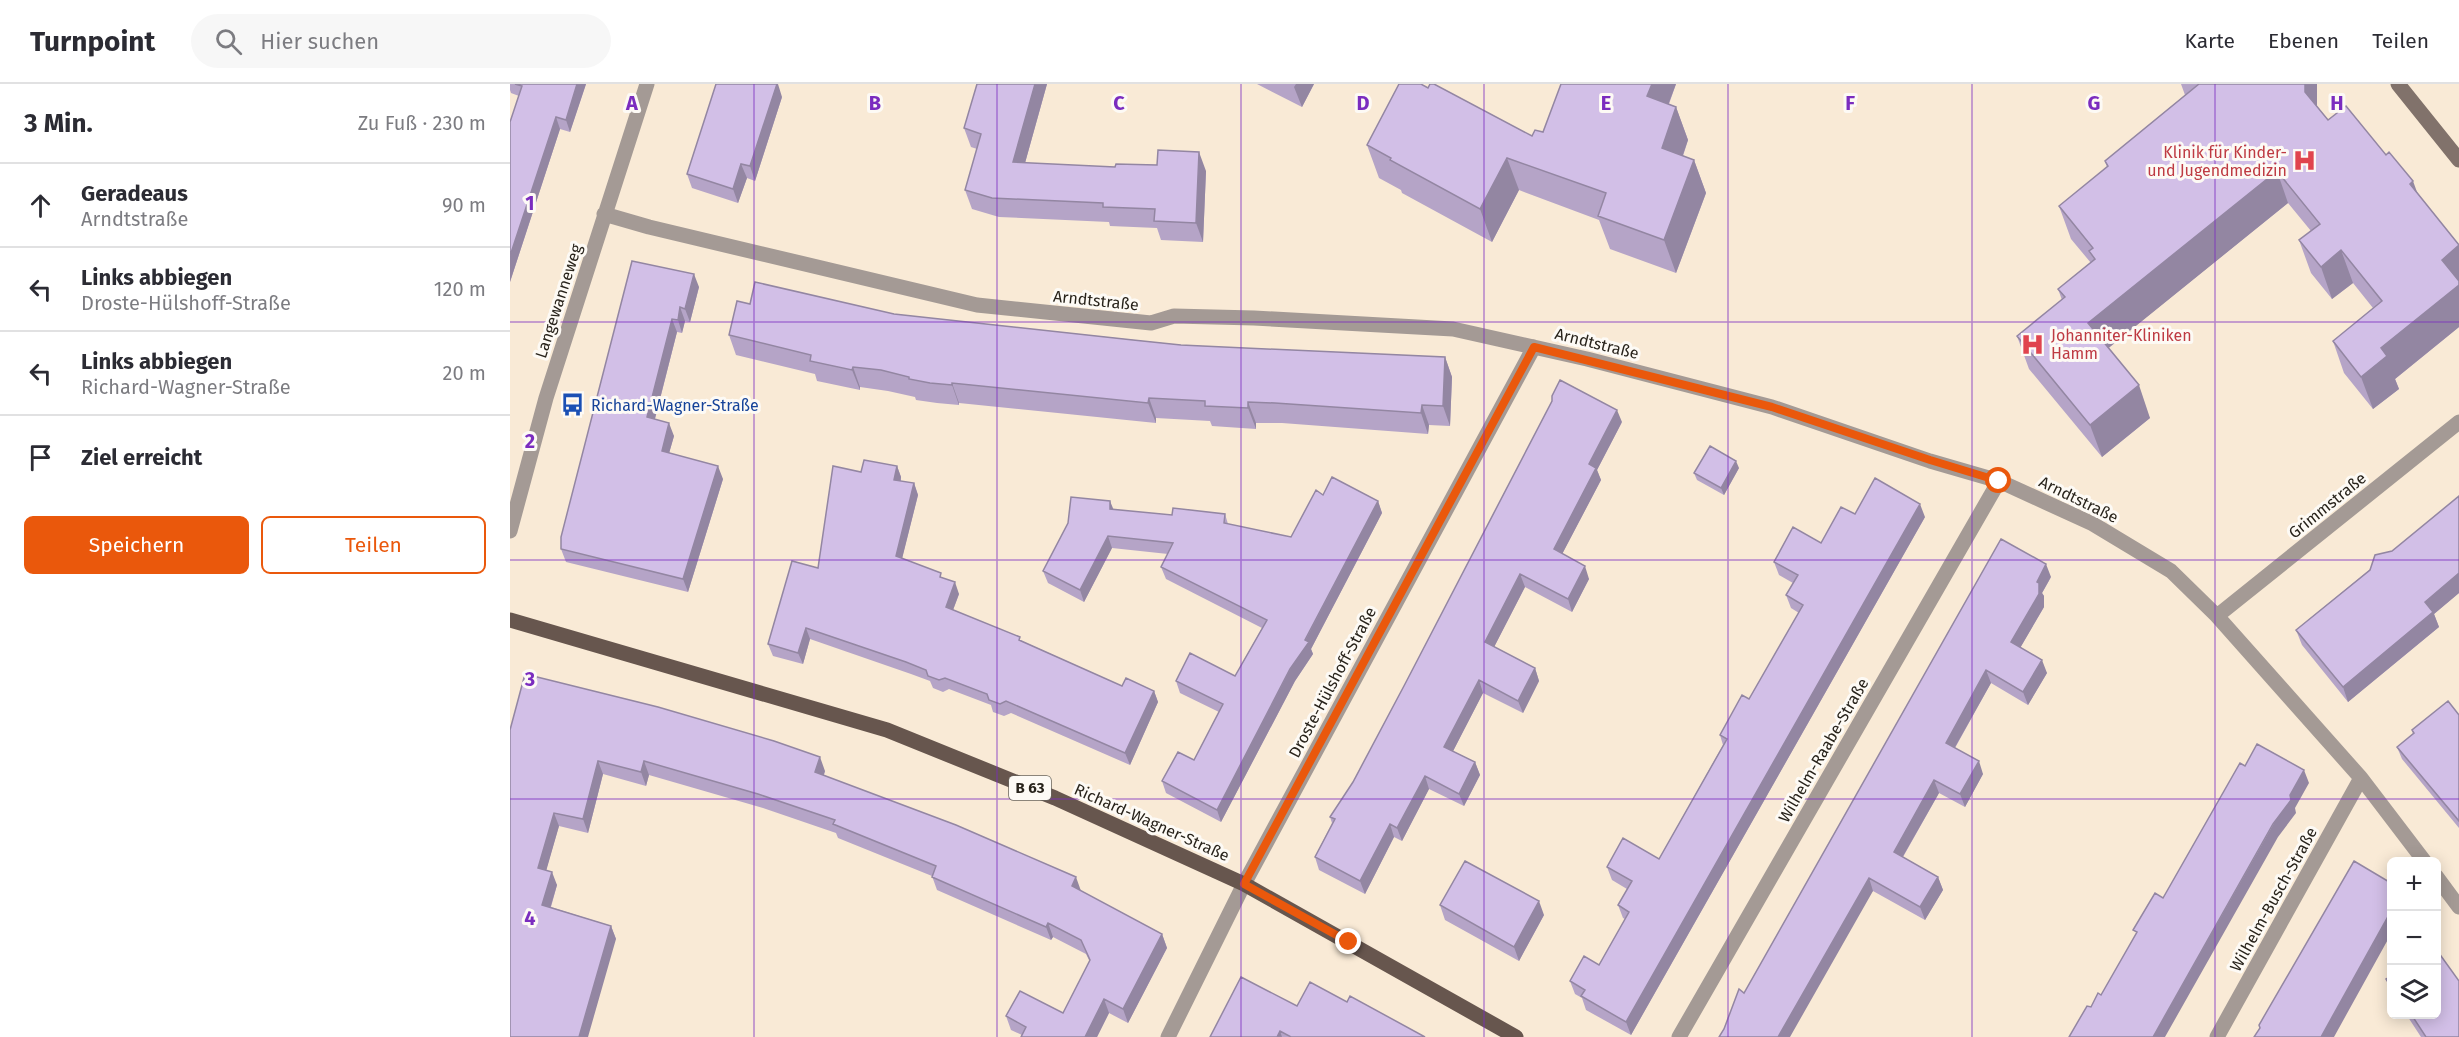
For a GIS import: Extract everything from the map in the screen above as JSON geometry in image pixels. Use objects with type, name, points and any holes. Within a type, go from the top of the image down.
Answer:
[{"type":"main road","points":[[2398,84],[2459,160]]},
{"type":"main road","name":"Richard-Wagner-Straße","points":[[510,620],[887,730],[1055,798],[1244,884],[1516,1037]]},
{"type":"street","name":"Langewanneweg","points":[[510,531],[546,398],[647,84]]},
{"type":"street","name":"Arndtstraße","points":[[604,214],[672,233],[977,305],[1151,323],[1174,316],[1453,329],[1772,407],[1999,481],[2093,524],[2171,571],[2217,616],[2361,778],[2422,857]]},
{"type":"street","name":"Droste-Hülshoff-Straße","points":[[1168,1037],[1244,884],[1534,347]]},
{"type":"street","name":"Grimmstraße","points":[[2217,616],[2459,422]]},
{"type":"street","name":"Wilhelm-Raabe-Straße","points":[[1679,1037],[1999,481]]},
{"type":"street","name":"Wilhelm-Busch-Straße","points":[[2217,1037],[2361,778]]},
{"type":"street","points":[[2441,883],[2459,907]]},
{"type":"building","points":[[515,84],[577,84],[566,120],[556,117],[510,256],[510,122],[522,86]]},
{"type":"building","points":[[716,84],[777,84],[750,166],[741,164],[733,189],[687,174]]},
{"type":"building","points":[[977,84],[1035,84],[1013,162],[1115,167],[1116,164],[1157,165],[1158,150],[1199,152],[1196,223],[1154,221],[1155,209],[1103,207],[1103,203],[992,198],[965,190],[981,134],[964,128]]},
{"type":"building","points":[[1399,84],[1421,84],[1428,88],[1430,84],[1434,84],[1532,136],[1535,130],[1543,132],[1561,84],[1652,84],[1647,96],[1676,107],[1662,148],[1694,160],[1664,240],[1598,216],[1606,193],[1507,158],[1480,209],[1390,160],[1391,158],[1367,145]]},
{"type":"building","points":[[2199,84],[2305,84],[2305,92],[2328,120],[2346,106],[2386,155],[2389,152],[2413,181],[2410,184],[2459,245],[2442,260],[2459,281],[2459,285],[2381,348],[2387,356],[2361,377],[2333,341],[2382,301],[2341,250],[2321,267],[2299,240],[2320,224],[2277,171],[2088,323],[2139,385],[2090,425],[2017,336],[2065,297],[2058,289],[2095,259],[2089,251],[2093,248],[2059,206],[2108,166],[2105,161]]},
{"type":"building","points":[[632,261],[694,274],[685,309],[680,307],[678,320],[672,319],[647,417],[669,423],[662,451],[718,466],[683,579],[561,549],[561,537]]},
{"type":"building","points":[[755,282],[894,314],[1133,340],[1181,345],[1445,357],[1443,406],[1422,405],[1421,413],[1248,402],[1248,408],[1205,406],[1205,401],[1149,398],[1148,403],[952,383],[952,385],[930,383],[881,370],[853,367],[852,370],[810,361],[811,355],[729,335],[737,301],[750,304]]},
{"type":"building","points":[[1560,380],[1617,410],[1589,464],[1596,468],[1554,549],[1585,566],[1568,599],[1520,574],[1485,642],[1535,668],[1518,701],[1479,680],[1444,747],[1475,762],[1459,794],[1425,776],[1397,828],[1390,824],[1360,881],[1315,857],[1335,819],[1330,817],[1353,782],[1405,684],[1552,401]]},
{"type":"building","points":[[1710,446],[1736,461],[1721,488],[1694,473]]},
{"type":"building","points":[[864,460],[897,466],[894,480],[914,483],[896,556],[941,573],[940,577],[955,582],[946,607],[1020,637],[1019,640],[1122,686],[1126,678],[1154,691],[1125,753],[1006,701],[1000,704],[989,700],[987,694],[945,678],[939,680],[928,676],[926,670],[906,662],[806,628],[798,653],[768,644],[792,561],[818,568],[833,466],[861,472]]},
{"type":"building","points":[[1332,477],[1378,501],[1305,640],[1309,642],[1290,669],[1217,810],[1162,781],[1178,752],[1194,760],[1223,704],[1176,681],[1190,653],[1235,676],[1267,620],[1161,567],[1173,543],[1108,536],[1080,590],[1043,571],[1068,523],[1071,497],[1110,501],[1110,509],[1172,515],[1173,508],[1225,514],[1224,523],[1291,537],[1316,490],[1323,495]]},
{"type":"building","points":[[1875,478],[1920,504],[1626,1022],[1581,996],[1585,990],[1570,981],[1584,956],[1599,965],[1629,912],[1618,905],[1632,881],[1607,867],[1623,838],[1659,859],[1727,739],[1720,735],[1742,695],[1749,699],[1803,605],[1786,595],[1798,575],[1774,562],[1793,527],[1821,543],[1841,507],[1855,514]]},
{"type":"building","points":[[2459,496],[2459,573],[2425,602],[2433,612],[2343,687],[2296,630],[2370,570],[2375,555],[2392,551]]},
{"type":"building","points":[[2001,539],[2046,564],[2037,582],[2039,583],[2039,594],[2011,642],[2042,660],[2023,692],[1986,670],[1946,743],[1979,761],[1960,794],[1934,780],[1894,852],[1938,877],[1920,907],[1869,878],[1778,1037],[1719,1037],[1739,989],[1744,993]]},
{"type":"building","points":[[525,674],[658,707],[820,757],[815,772],[956,825],[1076,877],[1072,886],[1162,934],[1123,1009],[1104,999],[1085,1037],[1021,1037],[1026,1027],[1006,1016],[1020,991],[1063,1013],[1090,960],[1081,940],[1048,923],[1046,927],[932,877],[936,866],[833,824],[835,820],[758,794],[644,761],[641,772],[598,761],[583,819],[554,813],[538,868],[552,872],[542,905],[611,926],[579,1037],[510,1037],[510,730]]},
{"type":"building","points":[[2448,701],[2459,715],[2459,821],[2397,747],[2414,733],[2412,730]]},
{"type":"building","points":[[2257,744],[2304,770],[2290,795],[2291,800],[2273,824],[2153,1037],[2069,1037],[2087,1006],[2091,1007],[2098,993],[2101,995],[2137,932],[2133,930],[2155,893],[2163,898],[2240,763],[2245,766]]},
{"type":"building","points":[[1465,861],[1539,901],[1514,947],[1440,905]]},
{"type":"building","points":[[2354,861],[2387,881],[2387,918],[2321,1037],[2254,1037],[2260,1028],[2259,1025]]},
{"type":"building","points":[[2441,956],[2459,981],[2459,1037],[2426,1037],[2414,1019],[2441,1019]]},
{"type":"building","points":[[1241,977],[1297,1006],[1310,982],[1347,1002],[1350,996],[1425,1037],[1291,1037],[1280,1031],[1277,1037],[1210,1037]]},
{"type":"place","name":"Klinik für Kinder- und Jugendmedizin","points":[[2305,161]]},
{"type":"place","name":"Johanniter-Kliniken Hamm","points":[[2033,344]]},
{"type":"place","name":"Richard-Wagner-Straße","points":[[573,405]]},
{"type":"route","points":[[1349,942],[1244,884],[1534,347],[1653,375],[1772,407],[1999,481]]}]
